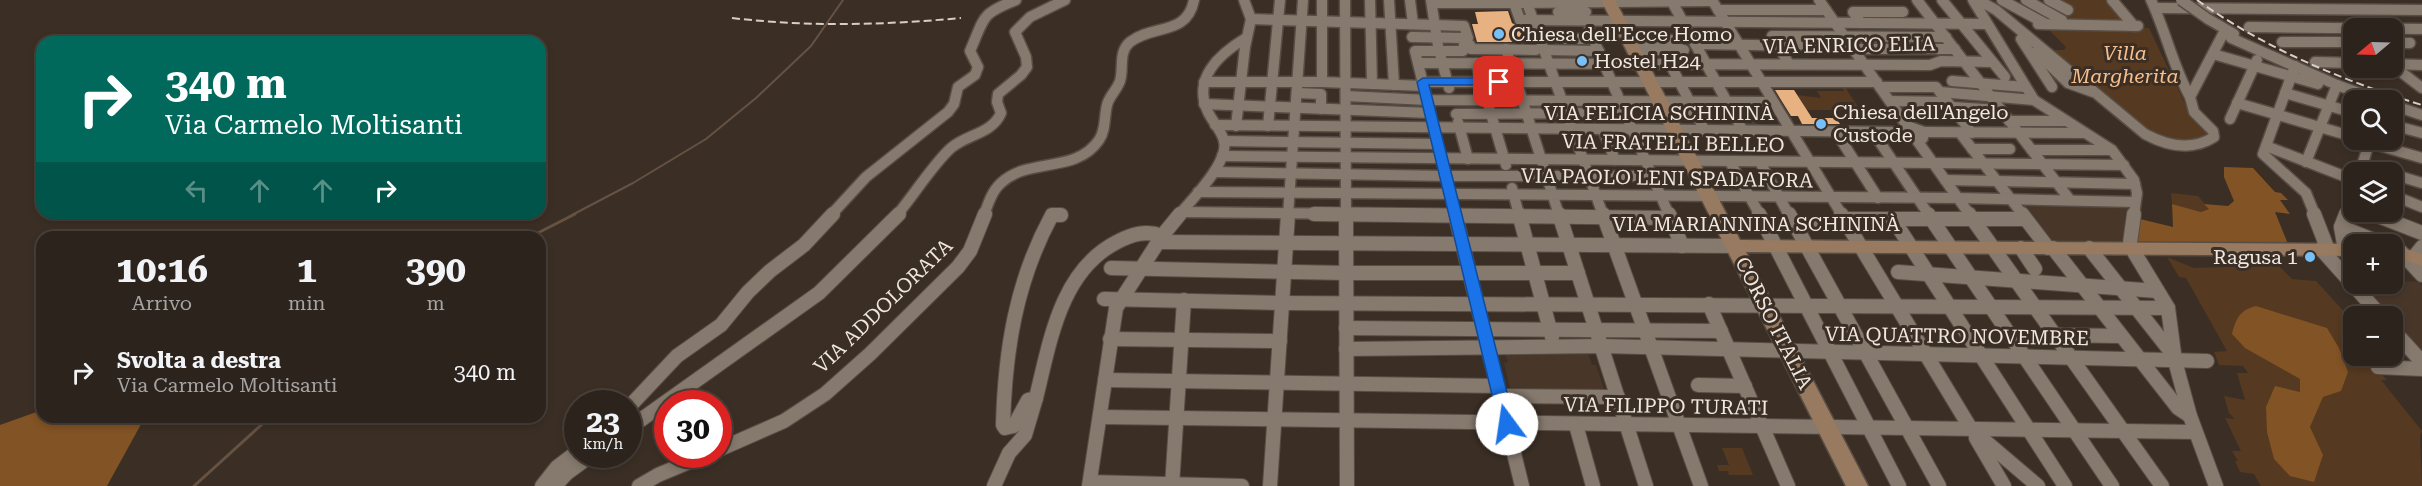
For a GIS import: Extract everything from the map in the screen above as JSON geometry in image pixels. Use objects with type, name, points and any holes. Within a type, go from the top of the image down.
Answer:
[{"type":"main road","name":"CORSO ITALIA","points":[[1608,1],[1857,486]]},
{"type":"main road","name":"VIA MARIANNINA SCHININÀ","points":[[1734,246],[2337,250]]},
{"type":"street","points":[[642,393],[677,356],[721,325],[770,270],[804,245],[866,177],[948,112],[954,104],[958,87],[975,75],[978,67],[970,51],[986,14],[992,9],[1016,0]]},
{"type":"street","points":[[642,419],[819,293],[892,222],[952,147],[988,128],[998,120],[1001,113],[997,102],[998,94],[1025,71],[1028,64],[1015,38],[1015,32],[1030,17],[1065,0]]},
{"type":"street","name":"VIA ADDOLORATA","points":[[732,444],[777,425],[801,410],[878,347],[963,261],[975,244],[999,184],[1010,176],[1024,171],[1072,161],[1092,148],[1103,134],[1108,99],[1120,81],[1123,50],[1130,42],[1176,26],[1188,18],[1194,9],[1194,0]]},
{"type":"street","points":[[1244,0],[1250,15]]},
{"type":"street","points":[[1236,126],[1246,38],[1254,0]]},
{"type":"street","points":[[1268,126],[1276,20],[1280,0]]},
{"type":"street","points":[[1270,486],[1303,0]]},
{"type":"street","points":[[1322,0],[1322,82]]},
{"type":"street","points":[[1345,0],[1347,486]]},
{"type":"street","points":[[1370,0],[1372,84]]},
{"type":"street","points":[[1389,0],[1394,85]]},
{"type":"street","points":[[1410,0],[1413,24]]},
{"type":"street","points":[[1734,0],[1741,10]]},
{"type":"street","points":[[1752,0],[1766,22]]},
{"type":"street","points":[[1792,0],[1799,10]]},
{"type":"street","points":[[1819,0],[1890,100],[1903,126],[1920,139],[1933,163],[2162,486]]},
{"type":"street","points":[[1870,0],[1879,12]]},
{"type":"street","points":[[1893,0],[1911,24]]},
{"type":"street","points":[[1917,0],[2070,200]]},
{"type":"street","points":[[1942,0],[2005,77]]},
{"type":"street","points":[[2026,0],[2062,20]]},
{"type":"street","points":[[2049,0],[2068,10]]},
{"type":"street","points":[[1987,2],[2042,25],[2136,26],[2112,0]]},
{"type":"street","points":[[2181,0],[2229,35],[2262,51],[2293,71]]},
{"type":"street","points":[[2227,0],[2239,9]]},
{"type":"street","points":[[2367,0],[2381,10]]},
{"type":"street","points":[[1525,12],[1608,1],[1671,1],[1714,4],[1741,10],[1826,10]]},
{"type":"street","points":[[1646,1],[1658,21]]},
{"type":"street","points":[[1671,1],[1743,131]]},
{"type":"street","points":[[1468,159],[1440,57],[1432,2],[1489,2],[1525,12],[1628,41],[1662,50],[1683,45],[1658,40],[1628,41],[1556,28],[1525,12]]},
{"type":"street","points":[[1987,2],[1987,24],[2034,100],[2112,150],[2135,184],[2132,248],[2168,308],[2175,359],[2190,416],[2216,486]]},
{"type":"street","points":[[1987,2],[2069,86],[2096,93],[2150,137],[2175,145],[2192,146],[2208,142],[2214,137],[2213,131],[2194,112],[2153,4],[2239,9],[2422,10]]},
{"type":"street","points":[[1714,4],[2004,486]]},
{"type":"street","points":[[1525,12],[1586,12]]},
{"type":"street","points":[[1525,12],[1538,47],[1549,63],[1701,486]]},
{"type":"street","points":[[1861,23],[1853,12],[1903,12]]},
{"type":"street","points":[[1250,15],[1276,20],[1464,26],[1464,45],[1470,45],[1472,49],[1507,55],[1538,47],[1599,51]]},
{"type":"street","points":[[2284,15],[2300,27]]},
{"type":"street","points":[[2331,19],[2343,27]]},
{"type":"street","points":[[1628,41],[1658,21],[1987,24]]},
{"type":"street","points":[[2403,26],[2407,28]]},
{"type":"street","points":[[2248,27],[2343,28]]},
{"type":"street","points":[[1556,28],[1564,50]]},
{"type":"street","points":[[2403,28],[2422,29]]},
{"type":"street","points":[[1560,39],[1591,34]]},
{"type":"street","points":[[1591,34],[1654,176],[1682,246]]},
{"type":"street","points":[[2190,97],[2212,54],[2229,35]]},
{"type":"street","points":[[1789,64],[1772,36],[1946,37]]},
{"type":"street","points":[[1807,36],[1826,64]]},
{"type":"street","points":[[1412,37],[1464,38]]},
{"type":"street","points":[[1242,486],[1089,484],[1116,308],[1160,239],[1214,172],[1222,156],[1224,141],[1204,104],[1204,82],[1219,56],[1246,38]]},
{"type":"street","points":[[1658,40],[1662,50]]},
{"type":"street","name":"VIA ENRICO ELIA","points":[[1440,57],[1476,63],[1507,55],[1549,63],[1605,63],[1628,41],[1670,64],[1992,62]]},
{"type":"street","points":[[2007,45],[2026,41]]},
{"type":"street","points":[[2026,41],[2052,87]]},
{"type":"street","points":[[2282,42],[2343,42]]},
{"type":"street","points":[[2403,43],[2410,43]]},
{"type":"street","points":[[1695,44],[1955,49]]},
{"type":"street","points":[[1463,51],[1440,57],[1415,51],[1522,486]]},
{"type":"street","points":[[2230,119],[2262,51]]},
{"type":"street","points":[[2212,54],[2254,65],[2293,71],[2346,90]]},
{"type":"street","points":[[1507,55],[1646,486]]},
{"type":"street","points":[[2315,62],[2343,63]]},
{"type":"street","points":[[1476,63],[1497,129],[1554,346]]},
{"type":"street","points":[[1670,64],[1705,131]]},
{"type":"street","points":[[2403,65],[2422,65]]},
{"type":"street","points":[[2265,150],[2293,71]]},
{"type":"street","points":[[2403,73],[2422,88]]},
{"type":"street","points":[[2180,79],[2196,83]]},
{"type":"street","points":[[1298,87],[1322,82],[1394,85],[1447,82],[1612,81],[1878,84],[1936,87],[1950,104],[1972,148],[2024,219],[2050,248],[2178,408],[2190,416]]},
{"type":"street","points":[[1952,81],[2025,87]]},
{"type":"street","points":[[1204,82],[1273,82],[1298,87],[1321,94],[1321,109]]},
{"type":"street","points":[[2306,162],[2337,87]]},
{"type":"street","points":[[1940,92],[2034,100]]},
{"type":"street","points":[[2285,93],[2343,110]]},
{"type":"street","points":[[1346,96],[1427,100],[1621,100],[1696,114],[1756,117]]},
{"type":"street","points":[[1890,100],[2001,110]]},
{"type":"street","points":[[1662,107],[1688,101],[1773,102]]},
{"type":"street","points":[[2237,103],[2343,134]]},
{"type":"street","points":[[1204,104],[1430,113]]},
{"type":"street","points":[[2403,109],[2422,115]]},
{"type":"street","points":[[1456,114],[1626,113]]},
{"type":"street","points":[[2009,121],[2065,121]]},
{"type":"street","name":"VIA FELICIA SCHININÀ","points":[[1215,125],[1792,132],[1887,132],[1903,126]]},
{"type":"street","points":[[2403,128],[2422,133]]},
{"type":"street","points":[[1603,130],[1615,160]]},
{"type":"street","points":[[1836,132],[1878,198]]},
{"type":"street","points":[[1873,132],[2112,486]]},
{"type":"street","points":[[1920,139],[1966,133],[2086,134]]},
{"type":"street","points":[[1224,141],[1438,144]]},
{"type":"street","points":[[1972,148],[2010,149]]},
{"type":"street","points":[[2032,150],[2112,150]]},
{"type":"street","points":[[2265,150],[2343,176]]},
{"type":"street","points":[[2265,150],[2306,193],[2337,250],[2374,306]]},
{"type":"street","points":[[2397,150],[2422,158]]},
{"type":"street","name":"VIA FRATELLI BELLEO","points":[[1222,156],[2124,165]]},
{"type":"street","points":[[1730,162],[1777,246],[1899,486]]},
{"type":"street","points":[[1760,162],[1939,486]]},
{"type":"street","points":[[1214,172],[1547,177],[1654,176]]},
{"type":"street","points":[[2403,177],[2422,183]]},
{"type":"street","points":[[1945,180],[2135,184]]},
{"type":"street","name":"VIA PAOLO LENI SPADAFORA","points":[[1198,192],[1958,198],[2135,202]]},
{"type":"street","points":[[2403,199],[2422,207]]},
{"type":"street","points":[[1181,212],[1671,218]]},
{"type":"street","points":[[1036,398],[1028,400],[1014,426],[1008,428],[1004,425],[1009,331],[1039,237],[1052,214],[1061,215]]},
{"type":"street","points":[[1794,224],[1893,219],[2024,219]]},
{"type":"street","points":[[1893,219],[1913,247],[1979,356],[2065,486]]},
{"type":"street","points":[[2337,250],[2343,222]]},
{"type":"street","points":[[2394,222],[2422,233]]},
{"type":"street","points":[[2341,227],[2359,234]]},
{"type":"street","name":"VIA MARIANNINA SCHININÀ","points":[[994,486],[1009,453],[1025,435],[1052,338],[1072,285],[1082,270],[1100,254],[1122,240],[1144,233],[1160,239],[1286,243],[1734,246]]},
{"type":"street","points":[[2021,248],[2035,269]]},
{"type":"street","points":[[2089,248],[2133,308],[2175,359]]},
{"type":"street","points":[[2403,251],[2422,275]]},
{"type":"street","points":[[1111,268],[1346,273],[1578,273]]},
{"type":"street","points":[[1898,272],[2157,291]]},
{"type":"street","points":[[1104,299],[1282,303],[2168,308]]},
{"type":"street","points":[[1172,485],[1184,300]]},
{"type":"street","points":[[1709,304],[1788,486]]},
{"type":"street","points":[[1346,328],[1720,331]]},
{"type":"street","points":[[2055,335],[2119,336]]},
{"type":"street","points":[[1110,339],[1280,341]]},
{"type":"street","points":[[2403,341],[2422,362]]},
{"type":"street","name":"VIA QUATTRO NOVEMBRE","points":[[1346,349],[1488,349],[1500,345],[1601,346],[2207,361]]},
{"type":"street","points":[[2378,367],[2422,369]]},
{"type":"street","points":[[1105,380],[1345,384],[1618,397]]},
{"type":"street","points":[[1698,385],[1745,386]]},
{"type":"street","name":"VIA FILIPPO TURATI","points":[[1101,417],[2196,432]]},
{"type":"street","points":[[1576,425],[1593,486]]},
{"type":"street","points":[[1971,429],[2038,486]]},
{"type":"street","points":[[542,486],[564,462]]},
{"type":"street","points":[[555,486],[573,468]]},
{"type":"street","points":[[639,486],[675,468]]},
{"type":"shaded area","points":[[2224,167],[2253,168],[2275,192],[2281,193],[2288,200],[2280,200],[2290,214],[2275,212],[2288,244],[2137,245],[2140,219],[2173,227],[2172,204],[2201,212],[2209,209],[2204,204],[2228,206],[2234,201],[2224,177]]},
{"type":"shaded area","points":[[2021,205],[2130,207],[2125,244],[2051,243]]},
{"type":"shaded area","points":[[2403,281],[2419,282],[2422,285],[2422,354],[2403,332],[2403,306],[2380,306],[2369,294],[2403,294]]},
{"type":"shaded area","points":[[2256,306],[2327,328],[2339,348],[2343,366],[2346,366],[2348,372],[2341,391],[2323,397],[2310,427],[2323,455],[2314,482],[2290,476],[2274,459],[2267,432],[2266,407],[2275,386],[2300,392],[2300,379],[2245,348],[2232,334],[2235,323],[2246,310]]},
{"type":"shaded area","points":[[1505,354],[1588,354],[1592,365],[1596,365],[1605,392],[1511,392],[1504,363],[1508,362]]},
{"type":"shaded area","points":[[36,412],[36,423],[142,423],[107,486],[0,486],[0,425]]},
{"type":"green space","points":[[2062,0],[2109,0],[2128,22],[2077,24],[2065,17],[2074,8]]},
{"type":"green space","name":"Villa Margherita","points":[[2045,26],[2149,28],[2188,110],[2208,133],[2207,136],[2184,143],[2151,135],[2051,50],[2064,50],[2066,47]]},
{"type":"green space","points":[[1840,83],[1858,107],[1853,107],[1855,110],[1806,110],[1797,95],[1821,98],[1817,91],[1844,91]]},
{"type":"green space","points":[[2171,193],[2198,196],[2209,209],[2201,212],[2172,204]]},
{"type":"green space","points":[[2167,257],[2194,268],[2278,265],[2292,279],[2316,281],[2343,311],[2343,366],[2374,366],[2387,380],[2381,380],[2422,431],[2420,436],[2422,486],[2261,486],[2254,474],[2240,472],[2235,461],[2238,461],[2232,451],[2241,451],[2225,418],[2235,419],[2229,413],[2224,396],[2245,400],[2237,373],[2248,373],[2243,366],[2219,365],[2214,352],[2227,351],[2186,278],[2179,277]]},
{"type":"green space","points":[[1722,448],[1742,448],[1753,475],[1729,475],[1728,471],[1719,471],[1717,465],[1729,465]]},
{"type":"building","name":"Chiesa dell'Ecce Homo","points":[[1508,11],[1512,23],[1521,28],[1526,42],[1477,42],[1472,24],[1478,24],[1475,12]]},
{"type":"building","points":[[1775,90],[1794,90],[1812,118],[1836,118],[1840,124],[1802,124],[1798,116],[1791,116]]},
{"type":"waterway","points":[[572,215],[633,183],[706,139],[756,98],[811,46],[843,0]]},
{"type":"waterway","points":[[542,231],[575,214]]},
{"type":"waterway","points":[[194,486],[263,423]]},
{"type":"railway","points":[[2197,0],[2250,34],[2305,62],[2362,85],[2422,105]]},
{"type":"railway","points":[[732,18],[789,23],[846,24],[961,18]]},
{"type":"place","name":"Chiesa dell'Ecce Homo","points":[[1499,34]]},
{"type":"place","name":"Hostel H24","points":[[1582,61]]},
{"type":"place","name":"Chiesa dell'Angelo Custode","points":[[1821,124]]},
{"type":"place","name":"Ragusa 1","points":[[2310,257]]},
{"type":"route","points":[[1499,82],[1423,82],[1507,424]]}]
